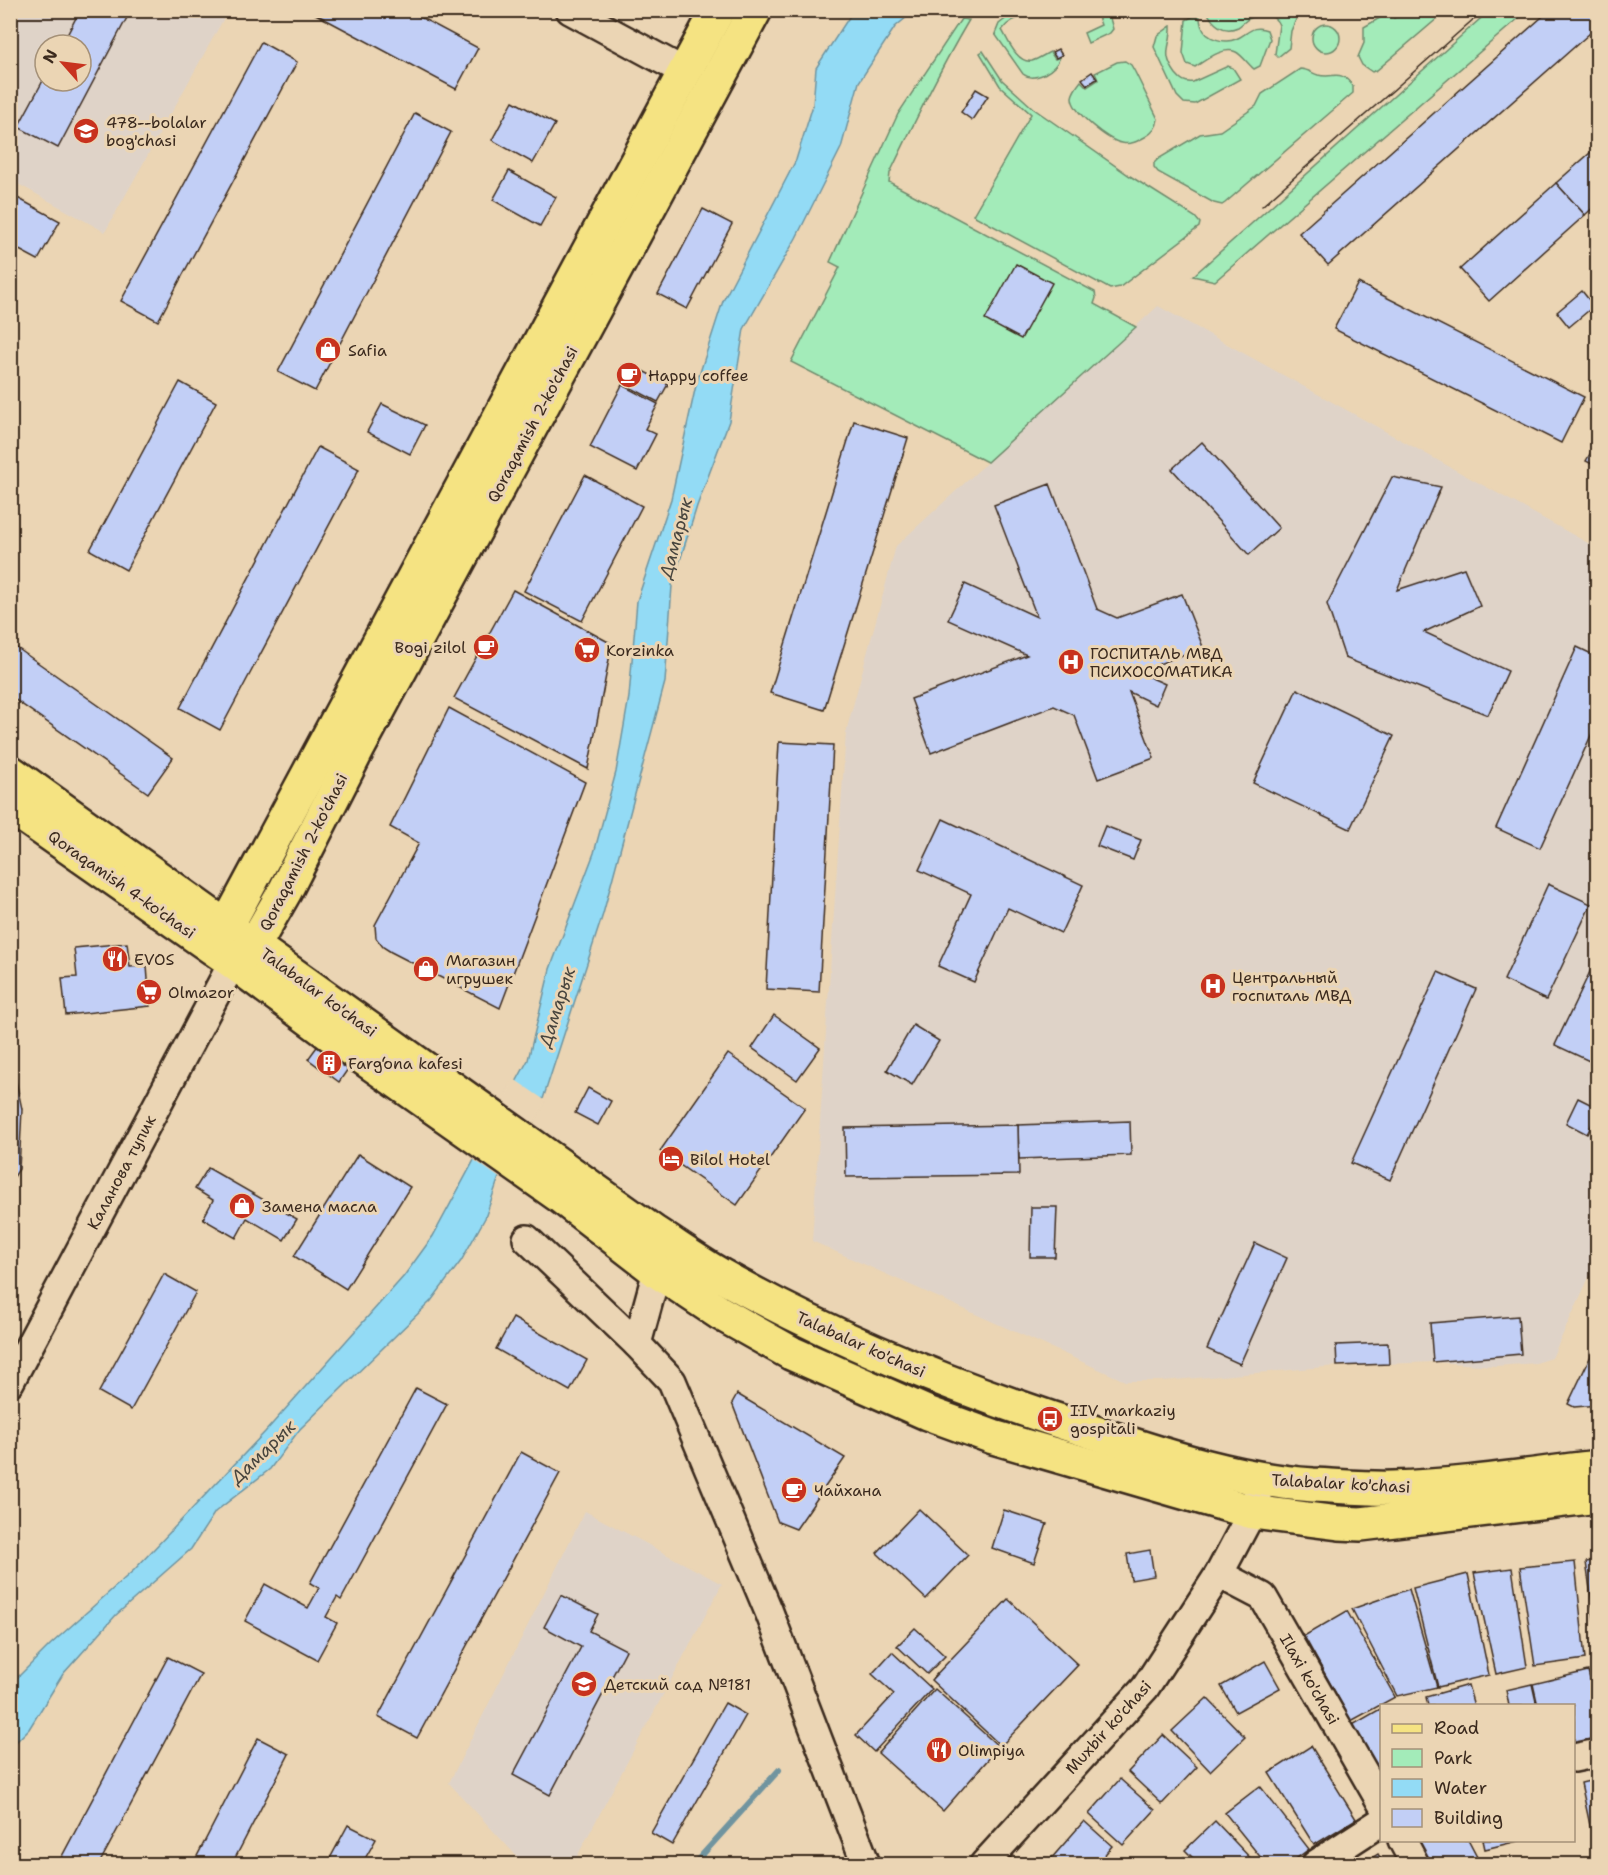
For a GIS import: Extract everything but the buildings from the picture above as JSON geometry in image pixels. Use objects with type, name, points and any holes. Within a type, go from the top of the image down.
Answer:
[{"type":"main road","name":"Qoraqamish 2-ko'chasi","points":[[227,926],[718,10]]},
{"type":"main road","name":"Qoraqamish 2-ko'chasi","points":[[244,953],[285,891],[363,737],[755,10]]},
{"type":"main road","name":"Qoraqamish 4-ko'chasi","points":[[10,772],[227,926]]},
{"type":"main road","name":"Qoraqamish 4-ko'chasi","points":[[10,806],[244,953]]},
{"type":"main road","name":"Talabalar ko'chasi","points":[[227,926],[244,953],[330,1002],[473,1119],[567,1186],[653,1232],[719,1275],[805,1321],[888,1359],[1061,1423],[1163,1455],[1262,1479],[1311,1485],[1391,1488],[1435,1486],[1598,1467]]},
{"type":"main road","name":"Talabalar ko'chasi","points":[[567,1186],[657,1271],[720,1313],[791,1353],[927,1413],[993,1437],[1252,1512],[1339,1523],[1361,1524],[1598,1496]]},
{"type":"street","points":[[570,10],[685,72]]},
{"type":"street","name":"Каланова тупик","points":[[10,1382],[197,1027],[244,953]]},
{"type":"street","points":[[527,1239],[637,1344],[672,1381],[769,1612],[866,1864]]},
{"type":"street","points":[[637,1344],[657,1271]]},
{"type":"street","name":"Muxbir ko'chasi","points":[[984,1864],[1145,1688],[1219,1574],[1252,1512],[1262,1479]]},
{"type":"street","name":"Ilaxi ko'chasi","points":[[1219,1574],[1263,1597],[1380,1801]]},
{"type":"street","points":[[1575,1758],[1598,1753]]},
{"type":"street","points":[[1317,1864],[1380,1822]]},
{"type":"street","points":[[1403,1842],[1415,1864]]},
{"type":"shaded area","name":"478--bolalar bog'chasi","points":[[11,11],[228,11],[105,232],[11,180]]},
{"type":"shaded area","name":"Центральный госпиталь МВД","points":[[1158,306],[1597,548],[1597,1260],[1552,1358],[1536,1363],[1495,1366],[1433,1362],[1337,1366],[1162,1381],[1125,1381],[812,1241],[846,732],[896,546]]},
{"type":"shaded area","name":"Детский сад №181","points":[[585,1511],[722,1584],[573,1864],[524,1864],[449,1783]]},
{"type":"green space","points":[[1017,10],[1035,11],[1013,20],[1002,30],[1017,55],[1027,61],[1032,61],[1050,52],[1055,59],[1060,57],[1050,70],[1039,76],[1023,74],[995,34],[999,24]]},
{"type":"green space","points":[[1096,11],[1108,11],[1113,29],[1110,33],[1088,43],[1084,33],[1101,25]]},
{"type":"green space","points":[[1207,11],[1296,11],[1298,15],[1291,31],[1289,48],[1278,57],[1275,54],[1279,25],[1271,16],[1258,15],[1238,27],[1228,29],[1215,23]]},
{"type":"green space","points":[[1407,11],[1446,11],[1372,72],[1362,65],[1358,57],[1364,43],[1364,27],[1390,12],[1394,18]]},
{"type":"green space","points":[[1489,11],[1527,11],[1215,281],[1193,276]]},
{"type":"green space","points":[[1199,13],[1204,31],[1216,39],[1227,41],[1254,29],[1267,30],[1270,39],[1260,66],[1254,69],[1238,53],[1231,51],[1214,55],[1195,67],[1187,64],[1183,53],[1186,20]]},
{"type":"green space","points":[[961,19],[969,20],[918,115],[890,173],[889,182],[1095,292],[1094,304],[1136,327],[987,462],[791,362],[840,267],[830,262],[898,114]]},
{"type":"green space","points":[[1326,24],[1336,28],[1340,38],[1336,48],[1326,52],[1316,48],[1312,38],[1316,28]]},
{"type":"green space","points":[[1171,26],[1168,55],[1171,66],[1181,79],[1193,82],[1228,66],[1233,68],[1240,79],[1195,104],[1184,103],[1177,96],[1154,47],[1157,36]]},
{"type":"green space","points":[[983,51],[1002,80],[1034,109],[1130,176],[1195,217],[1200,223],[1199,227],[1120,287],[1110,289],[973,215],[1031,114],[1000,86],[980,53]]},
{"type":"green space","points":[[1125,61],[1135,72],[1158,119],[1156,128],[1150,134],[1137,141],[1122,143],[1108,137],[1084,118],[1072,97],[1081,81],[1087,87],[1098,80],[1095,73],[1117,62]]},
{"type":"green space","points":[[1300,69],[1318,75],[1344,77],[1353,86],[1353,93],[1225,203],[1222,205],[1214,203],[1158,172],[1154,167],[1158,159],[1200,134],[1220,131],[1256,106],[1262,94]]},
{"type":"water","name":"Дамарык","points":[[853,11],[914,11],[895,27],[859,82],[841,148],[796,238],[744,329],[729,421],[697,506],[672,586],[665,682],[603,914],[543,1099],[499,1177],[485,1218],[461,1261],[431,1301],[300,1429],[270,1469],[215,1512],[191,1549],[116,1615],[63,1674],[29,1729],[11,1747],[11,1684],[51,1644],[134,1570],[265,1432],[404,1276],[433,1236],[528,1060],[550,969],[594,853],[616,772],[629,697],[637,601],[671,499],[696,385],[723,301],[796,160],[813,105],[816,68]]},
{"type":"pier","points":[[514,1079],[546,1101],[501,1179],[471,1158]]},
{"type":"waterway","points":[[694,1864],[779,1770]]},
{"type":"tram line","points":[[1262,206],[1476,17],[1479,10]]},
{"type":"place","name":"478--bolalar bog'chasi","points":[[86,131]]},
{"type":"place","name":"Safia","points":[[328,350]]},
{"type":"place","name":"Happy coffee","points":[[629,375]]},
{"type":"place","name":"Bogi zilol","points":[[486,647]]},
{"type":"place","name":"Korzinka","points":[[587,650]]},
{"type":"place","name":"ГОСПИТАЛЬ МВД ПСИХОСОМАТИКА","points":[[1071,662]]},
{"type":"place","name":"EVOS","points":[[115,959]]},
{"type":"place","name":"Магазин игрушек","points":[[426,969]]},
{"type":"place","name":"Центральный госпиталь МВД","points":[[1213,986]]},
{"type":"place","name":"Olmazor","points":[[149,992]]},
{"type":"place","name":"Farg‘ona kafesi","points":[[329,1063]]},
{"type":"place","name":"Bilol Hotel","points":[[671,1159]]},
{"type":"place","name":"Замена масла","points":[[242,1206]]},
{"type":"place","name":"IIV markaziy gospitali","points":[[1050,1419]]},
{"type":"place","name":"Чайхана","points":[[794,1490]]},
{"type":"place","name":"Детский сад №181","points":[[584,1684]]},
{"type":"place","name":"Olimpiya","points":[[939,1750]]}]
